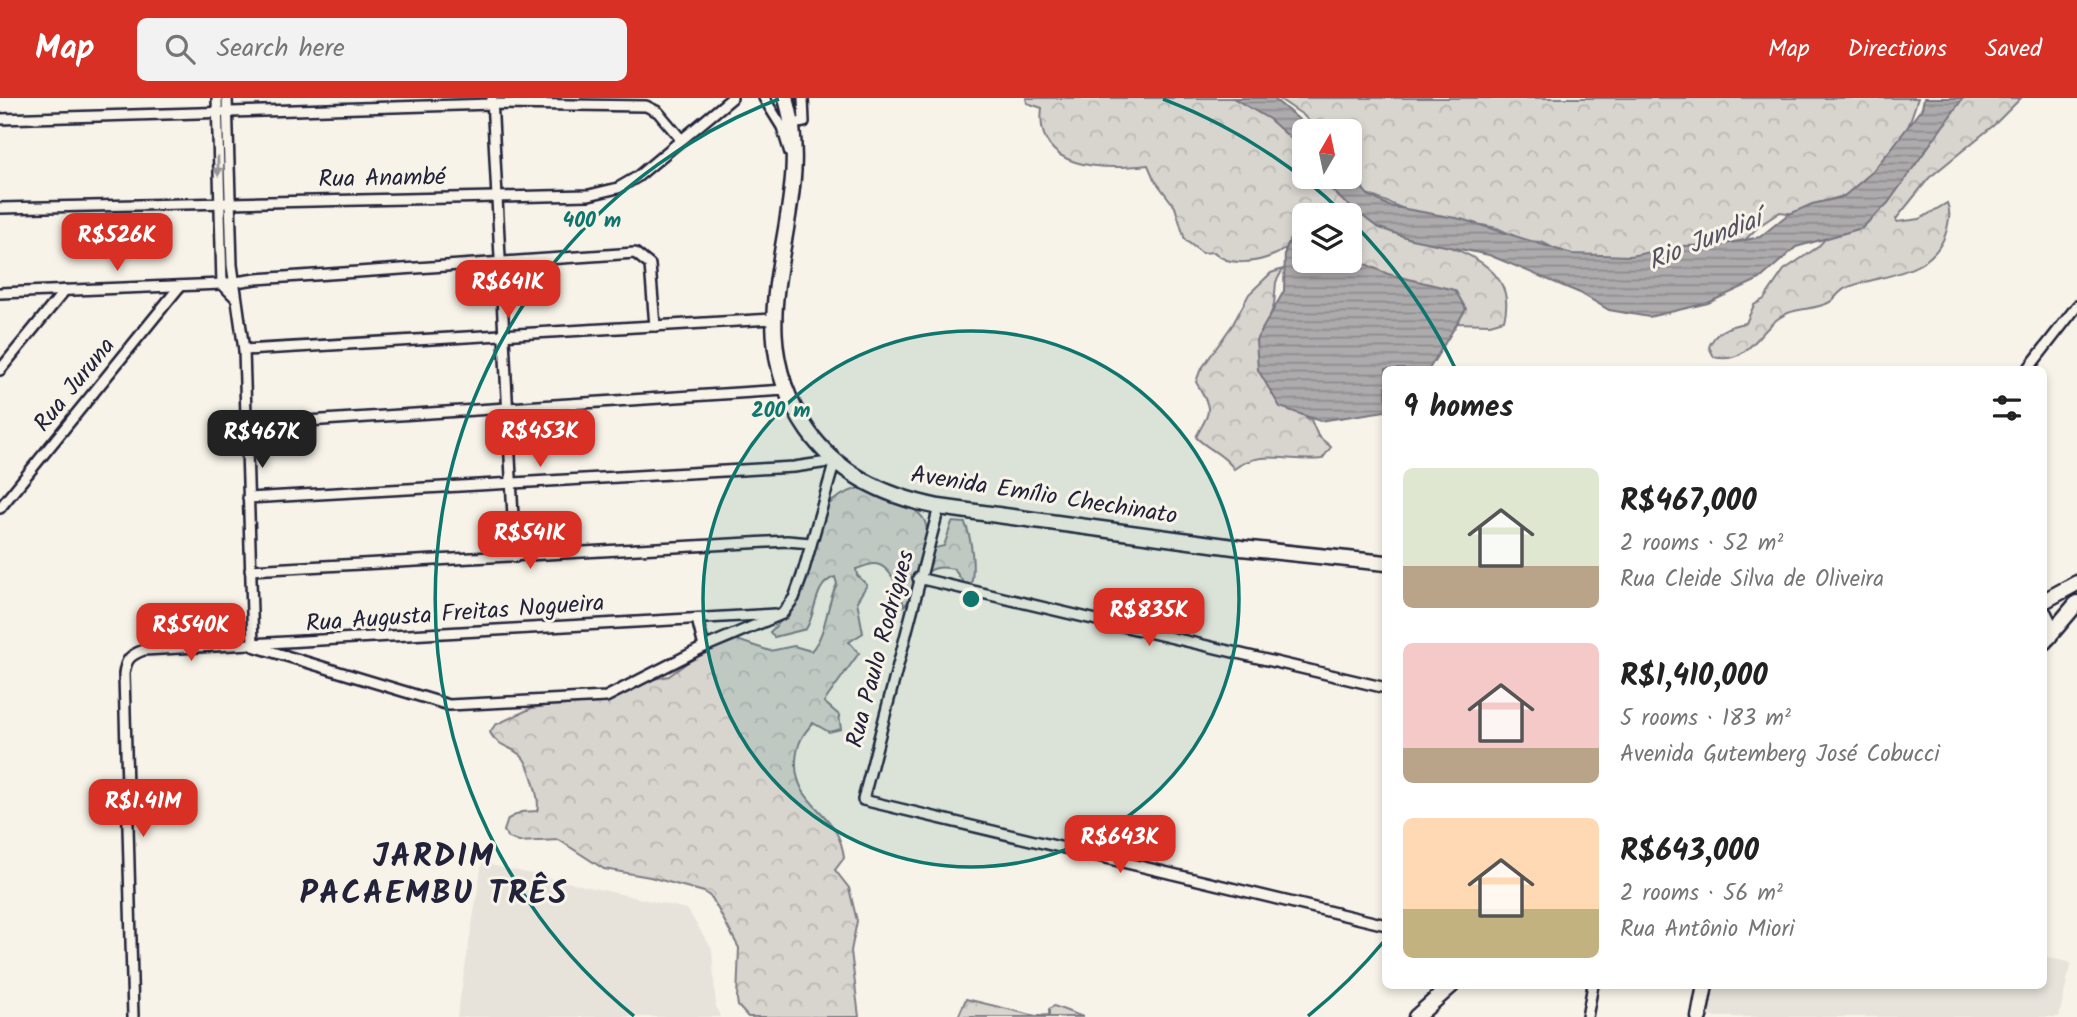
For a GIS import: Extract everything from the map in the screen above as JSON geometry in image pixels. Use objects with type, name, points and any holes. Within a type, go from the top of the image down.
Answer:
[{"type":"main road","name":"Avenida Emílio Chechinato","points":[[786,98],[791,124],[793,164],[773,319],[774,351],[785,390],[808,431],[835,461],[877,489],[906,500],[939,507],[1241,548],[1382,563]]},
{"type":"main road","points":[[2047,599],[2077,583]]},
{"type":"main road","points":[[2047,638],[2077,603]]},
{"type":"main road","points":[[2047,620],[2051,628],[2047,637]]},
{"type":"main road","points":[[1416,1017],[1448,989]]},
{"type":"main road","points":[[1699,1017],[1704,989]]},
{"type":"street","points":[[217,98],[222,112],[230,201],[232,265],[244,350],[246,425],[248,498],[250,570],[253,646],[449,705],[606,697],[704,647],[782,614],[794,598],[835,461],[794,467],[511,485],[248,498]]},
{"type":"street","points":[[227,98],[222,112],[219,202],[222,284],[236,298]]},
{"type":"street","name":"Rua Anambé","points":[[0,208],[589,195],[618,188],[637,177],[680,138],[732,98]]},
{"type":"street","points":[[764,98],[782,127],[793,164]]},
{"type":"street","points":[[791,124],[804,122],[803,98]]},
{"type":"street","points":[[492,101],[515,557]]},
{"type":"street","points":[[0,119],[492,101],[646,106],[658,112],[680,138]]},
{"type":"street","points":[[0,293],[222,284],[500,261],[635,253],[650,265],[655,326]]},
{"type":"street","name":"Rua Juruna","points":[[0,508],[180,286]]},
{"type":"street","points":[[0,370],[65,289]]},
{"type":"street","points":[[2030,366],[2077,306]]},
{"type":"street","points":[[244,350],[773,319]]},
{"type":"street","points":[[246,425],[785,390]]},
{"type":"street","name":"Rua Paulo Rodrigues","points":[[939,507],[863,800],[1382,924]]},
{"type":"street","points":[[250,570],[787,541],[811,543]]},
{"type":"street","points":[[919,578],[1382,687]]},
{"type":"street","name":"Rua Augusta Freitas Nogueira","points":[[133,1017],[124,674],[131,654],[144,650],[253,646],[449,631],[782,614]]},
{"type":"street","points":[[697,619],[704,647]]},
{"type":"street","points":[[1587,1017],[1592,989]]},
{"type":"shaded area","points":[[1233,98],[1273,98],[1298,119],[1292,119],[1292,139],[1269,119]]},
{"type":"shaded area","points":[[1924,98],[1963,98],[1888,203],[1862,228],[1796,247],[1760,279],[1708,303],[1649,317],[1609,310],[1580,293],[1489,255],[1411,239],[1377,227],[1362,216],[1362,203],[1346,203],[1332,189],[1362,187],[1368,195],[1389,206],[1461,219],[1572,254],[1630,256],[1682,246],[1720,245],[1760,237],[1787,215],[1812,204],[1843,197],[1871,173],[1922,108]]},
{"type":"shaded area","points":[[1292,239],[1292,273],[1362,273],[1362,263],[1388,274],[1455,290],[1466,309],[1431,366],[1382,366],[1382,412],[1320,421],[1280,407],[1258,370],[1256,340],[1284,291],[1285,251]]},
{"type":"shaded area","points":[[482,863],[687,909],[712,949],[716,1006],[720,1017],[457,1017]]},
{"type":"shaded area","points":[[2047,957],[2071,963],[2059,1017],[1709,1017],[1714,989],[2047,989]]},
{"type":"green space","points":[[1026,98],[1253,98],[1292,136],[1292,189],[1330,189],[1346,203],[1292,203],[1292,244],[1267,258],[1234,262],[1214,252],[1202,253],[1185,240],[1175,207],[1154,179],[1148,165],[1093,166],[1060,155],[1049,144],[1042,129],[1042,108],[1027,103]]},
{"type":"green space","points":[[1278,98],[1918,98],[1905,136],[1885,165],[1847,195],[1826,201],[1804,215],[1780,212],[1759,226],[1745,240],[1632,265],[1564,254],[1542,242],[1525,241],[1497,228],[1409,211],[1367,194],[1362,189],[1362,119],[1307,119]]},
{"type":"green space","points":[[1950,98],[2021,98],[1994,125],[1929,178],[1896,219],[1897,222],[1920,219],[1947,203],[1947,229],[1941,244],[1931,256],[1906,271],[1846,288],[1825,304],[1788,313],[1778,318],[1746,350],[1727,358],[1714,357],[1709,347],[1715,337],[1729,327],[1746,323],[1754,305],[1764,299],[1784,270],[1818,247]]},
{"type":"green space","points":[[1362,213],[1398,230],[1464,253],[1484,264],[1498,279],[1506,297],[1504,320],[1490,324],[1456,323],[1362,269]]},
{"type":"green space","points":[[1283,269],[1276,282],[1274,305],[1262,338],[1282,403],[1311,420],[1318,436],[1331,447],[1322,459],[1255,459],[1234,469],[1196,437],[1207,416],[1208,405],[1196,382],[1200,371],[1233,324],[1249,294],[1271,273]]},
{"type":"green space","points":[[862,487],[915,510],[925,522],[931,549],[944,546],[952,522],[965,523],[972,554],[971,586],[967,588],[954,569],[934,569],[922,578],[904,606],[894,580],[880,565],[856,569],[857,575],[867,585],[857,601],[863,633],[849,642],[859,653],[824,702],[839,715],[841,729],[829,732],[813,723],[801,740],[796,761],[797,777],[802,789],[834,829],[844,858],[835,870],[849,888],[857,921],[851,951],[859,1017],[748,1017],[738,1006],[737,999],[739,948],[712,898],[704,892],[650,877],[604,869],[559,840],[519,842],[509,838],[504,831],[508,819],[521,812],[537,811],[536,793],[524,759],[497,741],[490,732],[495,725],[532,708],[591,699],[643,681],[669,676],[697,655],[737,640],[770,651],[794,646],[811,651],[824,627],[837,584],[835,577],[819,592],[806,629],[774,637],[770,632],[789,611],[799,594],[821,514],[843,494]]},
{"type":"green space","points":[[966,999],[1036,1016],[1049,1015],[1049,1009],[1054,1006],[1083,1017],[958,1017]]},
{"type":"district","name":"JARDIM PACAEMBU TRÊS","points":[[434,876]]},
{"type":"water label","name":"Rio Jundiaí","points":[[1705,241]]}]
